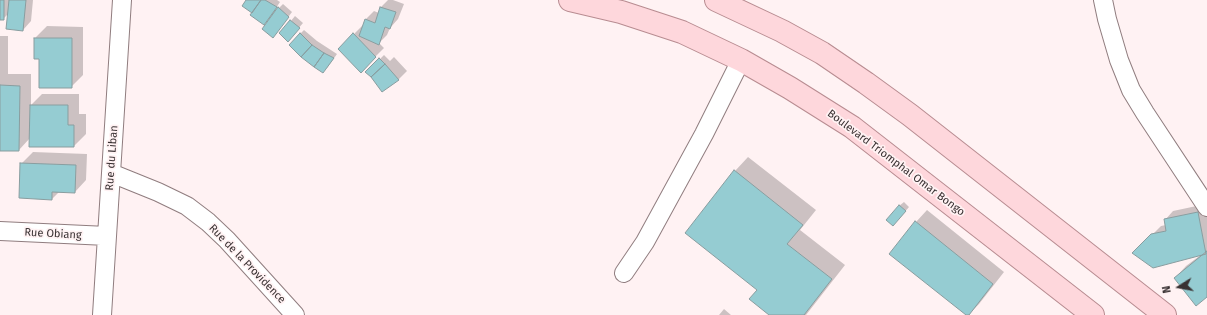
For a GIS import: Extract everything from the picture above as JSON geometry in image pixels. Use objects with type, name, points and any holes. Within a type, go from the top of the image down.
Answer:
[{"type":"main road","name":"Boulevard Triomphal Omar Bongo","points":[[570,0],[622,12],[682,32],[741,60],[790,88],[852,127],[1093,315]]},
{"type":"main road","points":[[716,0],[782,31],[822,53],[866,83],[910,115],[1165,315]]},
{"type":"street","name":"Rue du Liban","points":[[102,315],[122,0]]},
{"type":"street","points":[[1103,0],[1119,60],[1131,90],[1207,207]]},
{"type":"street","points":[[624,273],[645,242],[704,134],[741,60]]},
{"type":"street","name":"Rue de la Providence","points":[[111,173],[158,192],[187,206],[208,222],[227,240],[295,315]]},
{"type":"street","name":"Rue Obiang","points":[[0,231],[107,236]]},
{"type":"building","points":[[0,0],[4,0],[4,20],[0,20]]},
{"type":"building","points":[[9,0],[26,0],[23,31],[6,29]]},
{"type":"building","points":[[246,0],[261,0],[252,13],[242,6]]},
{"type":"building","points":[[261,0],[265,0],[277,7],[264,25],[250,15]]},
{"type":"building","points":[[278,7],[289,17],[273,38],[262,29]]},
{"type":"building","points":[[380,7],[396,12],[390,29],[385,27],[379,45],[359,36],[365,19],[375,23]]},
{"type":"building","points":[[290,20],[300,28],[288,42],[279,33]]},
{"type":"building","points":[[300,33],[312,45],[301,57],[289,45]]},
{"type":"building","points":[[353,33],[376,57],[361,73],[338,49]]},
{"type":"building","points":[[34,38],[72,38],[72,88],[39,88],[39,59],[34,59]]},
{"type":"building","points":[[312,45],[324,53],[314,67],[301,57]]},
{"type":"building","points":[[324,53],[334,58],[323,73],[314,67]]},
{"type":"building","points":[[379,58],[385,64],[371,77],[365,72]]},
{"type":"building","points":[[385,64],[399,80],[382,92],[371,77]]},
{"type":"building","points":[[0,85],[20,86],[19,151],[0,151]]},
{"type":"building","points":[[30,105],[68,105],[68,125],[74,125],[74,147],[29,147]]},
{"type":"building","points":[[20,163],[76,165],[75,193],[52,192],[52,200],[19,198]]},
{"type":"building","points":[[734,170],[803,225],[787,244],[832,279],[804,315],[769,315],[749,299],[757,290],[685,233]]},
{"type":"building","points":[[899,205],[906,211],[893,226],[886,220]]},
{"type":"building","points":[[1198,212],[1206,254],[1153,268],[1132,253],[1151,234],[1166,231],[1164,219]]},
{"type":"building","points":[[915,221],[993,284],[969,315],[966,315],[889,254]]},
{"type":"building","points":[[1207,251],[1207,297],[1196,306],[1174,278]]}]
